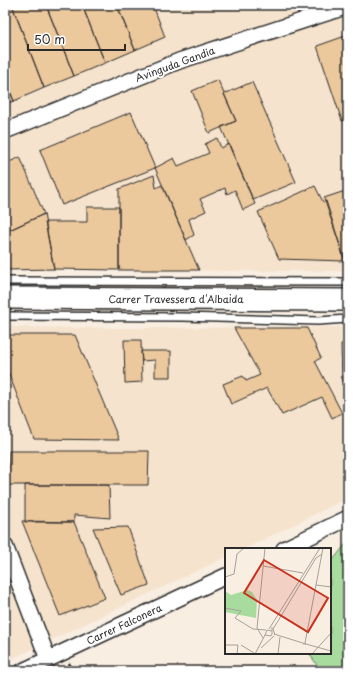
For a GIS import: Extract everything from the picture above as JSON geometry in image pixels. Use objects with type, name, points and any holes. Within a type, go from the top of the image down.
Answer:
[{"type":"main road","name":"Carrer Travessera d'Albaida","points":[[5,298],[348,300]]},
{"type":"street","name":"Avinguda Gandia","points":[[5,131],[179,61],[348,6]]},
{"type":"street","points":[[286,548],[348,518]]},
{"type":"street","points":[[5,546],[48,659]]},
{"type":"street","name":"Carrer Falconera","points":[[23,671],[225,576]]},
{"type":"lane","points":[[5,281],[348,282]]},
{"type":"lane","points":[[5,316],[183,317],[318,321],[348,319]]},
{"type":"shaded area","points":[[5,5],[348,5],[348,271],[5,270]]},
{"type":"shaded area","points":[[5,327],[348,327],[348,498],[246,548],[225,548],[225,557],[5,662]]},
{"type":"green space","points":[[348,541],[348,671],[321,671],[310,654],[331,654],[331,563]]},
{"type":"building","points":[[5,5],[12,5],[44,88],[14,101],[5,79]]},
{"type":"building","points":[[12,5],[46,5],[74,76],[44,88]]},
{"type":"building","points":[[46,5],[82,5],[105,63],[74,76]]},
{"type":"building","points":[[82,5],[117,5],[135,50],[105,63]]},
{"type":"building","points":[[117,5],[153,5],[165,37],[135,50]]},
{"type":"building","points":[[348,35],[348,119],[342,121],[317,46]]},
{"type":"building","points":[[5,79],[14,101],[5,104]]},
{"type":"building","points":[[218,80],[236,121],[209,133],[192,91]]},
{"type":"building","points":[[252,82],[296,182],[253,200],[221,127],[236,121],[224,94]]},
{"type":"building","points":[[131,112],[155,168],[62,205],[40,150]]},
{"type":"building","points":[[217,138],[221,148],[229,144],[255,204],[243,210],[235,190],[227,194],[225,188],[200,199],[206,211],[189,219],[194,235],[186,240],[155,168],[174,158],[178,166],[209,153],[205,144]]},
{"type":"building","points":[[20,157],[44,214],[5,232],[5,164]]},
{"type":"building","points":[[154,175],[156,188],[162,185],[199,270],[119,270],[119,189]]},
{"type":"building","points":[[315,186],[323,202],[326,201],[345,261],[279,259],[258,212]]},
{"type":"building","points":[[348,190],[348,261],[345,261],[324,198]]},
{"type":"building","points":[[87,207],[119,207],[119,270],[54,269],[45,222],[87,222]]},
{"type":"building","points":[[44,214],[54,269],[7,270],[5,262],[5,232]]},
{"type":"building","points":[[234,328],[307,328],[321,358],[315,361],[342,413],[332,418],[322,397],[282,415],[267,388],[231,404],[223,384],[243,376],[246,381],[260,375]]},
{"type":"building","points":[[5,335],[75,335],[119,440],[34,439],[5,364]]},
{"type":"building","points":[[124,340],[141,340],[142,382],[125,383]]},
{"type":"building","points":[[348,343],[348,385],[342,385],[341,344]]},
{"type":"building","points":[[141,351],[171,351],[171,377],[155,377],[155,360],[142,361]]},
{"type":"building","points":[[9,451],[149,451],[148,485],[8,485]]},
{"type":"building","points":[[25,485],[109,485],[110,518],[74,515],[74,522],[25,522]]},
{"type":"building","points":[[22,521],[74,522],[105,598],[60,616]]},
{"type":"building","points":[[128,527],[149,585],[121,595],[93,528]]}]
